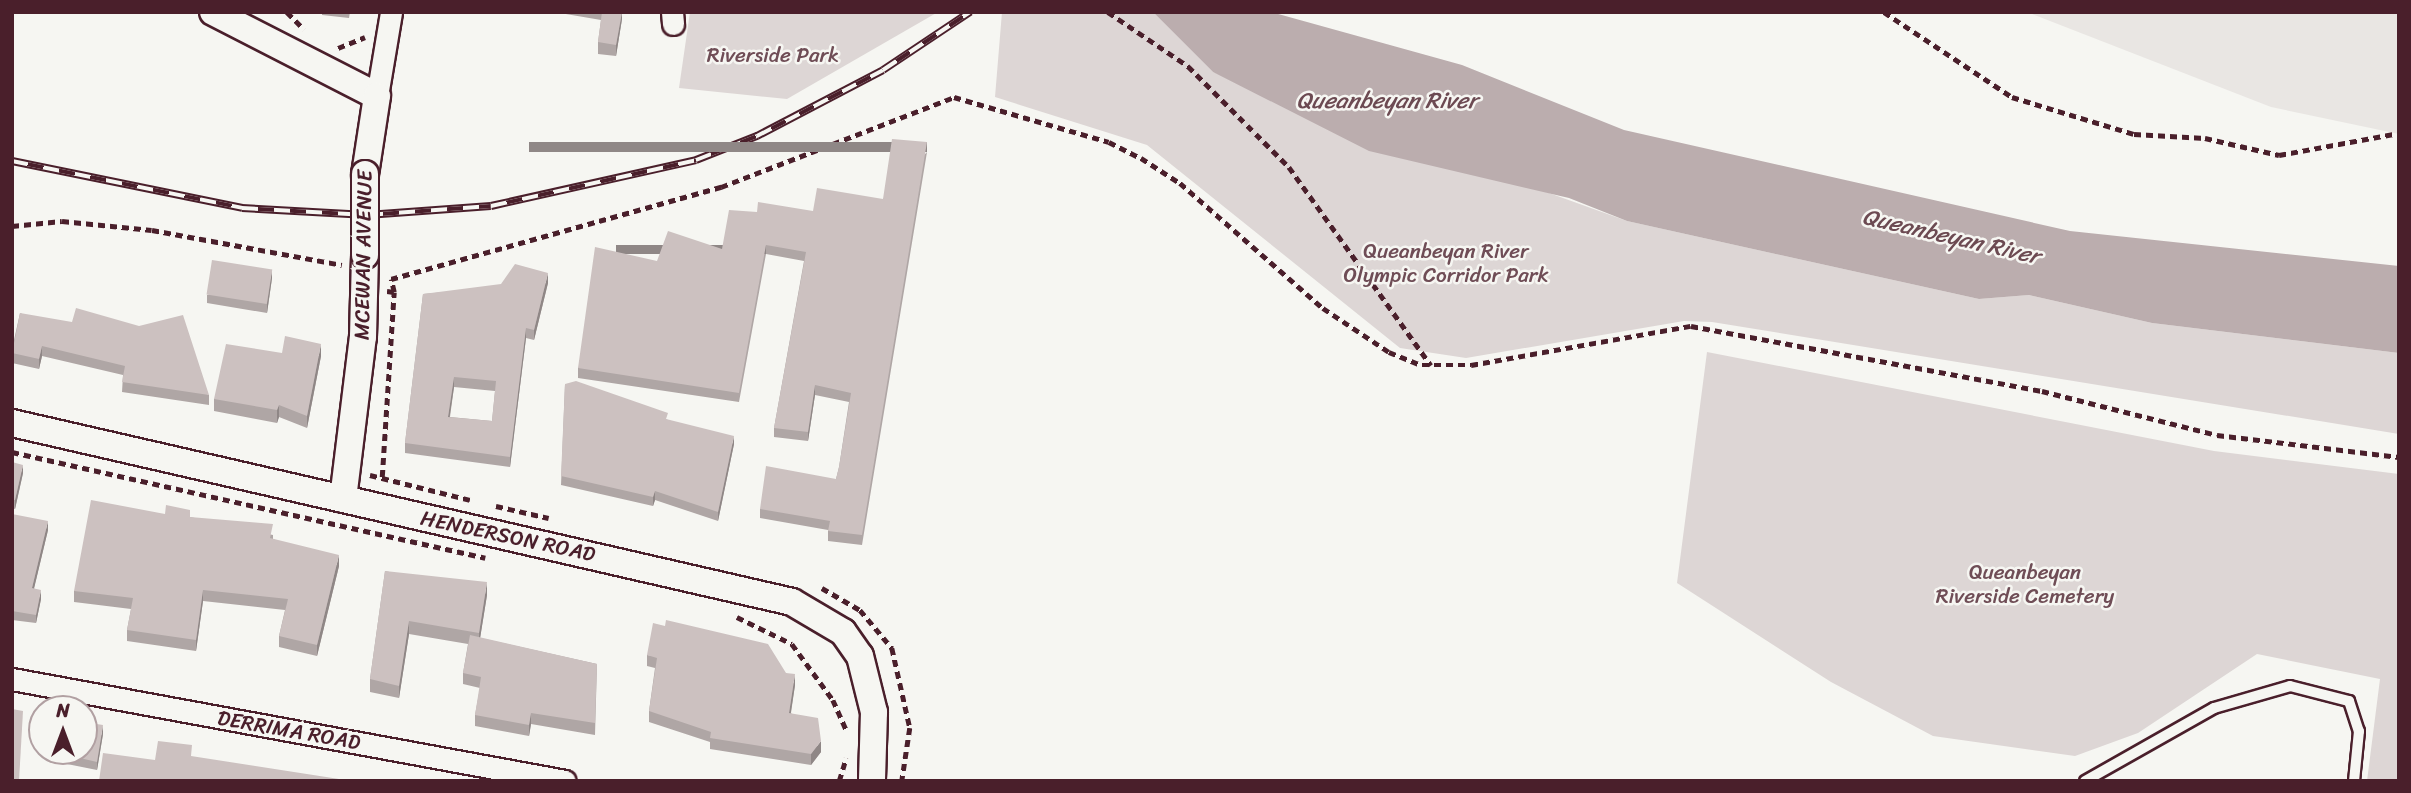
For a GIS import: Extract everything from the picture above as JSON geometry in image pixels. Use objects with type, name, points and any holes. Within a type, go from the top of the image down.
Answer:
[{"type":"street","points":[[213,12],[377,96]]},
{"type":"street","name":"MCEWAN AVENUE","points":[[343,499],[365,290],[365,174],[391,12]]},
{"type":"street","name":"HENDERSON ROAD","points":[[12,422],[759,592],[820,615],[844,632],[871,683],[872,781]]},
{"type":"street","name":"DERRIMA ROAD","points":[[12,679],[565,781]]},
{"type":"lane","points":[[2085,781],[2214,708],[2290,686],[2349,701],[2359,731],[2354,781]]},
{"type":"path","points":[[287,12],[315,39]]},
{"type":"path","points":[[1108,12],[1188,66],[1289,167],[1432,366]]},
{"type":"path","points":[[1884,12],[2012,97],[2134,134],[2204,138],[2279,155],[2399,132]]},
{"type":"path","points":[[327,44],[344,48],[373,29]]},
{"type":"path","points":[[382,477],[394,292],[391,279],[708,191],[954,97],[1109,142],[1141,158],[1180,183],[1322,308],[1389,352],[1432,366],[1471,365],[1691,326],[2042,390],[2217,435],[2399,457]]},
{"type":"path","points":[[12,226],[62,221],[152,230],[338,262],[343,288],[394,292]]},
{"type":"path","points":[[12,453],[460,558],[477,560],[493,551]]},
{"type":"path","points":[[728,614],[792,644],[814,669],[846,727],[839,781]]},
{"type":"shaded area","points":[[2027,12],[2399,12],[2399,134],[2271,107]]},
{"type":"green space","name":"Riverside Park","points":[[690,12],[938,12],[787,99],[679,88]]},
{"type":"green space","name":"Queanbeyan River Olympic Corridor Park","points":[[1002,12],[1153,12],[1213,72],[1627,221],[1979,299],[2029,295],[2152,323],[2399,353],[2399,434],[1712,322],[1684,321],[1466,358],[1400,348],[1147,145],[995,97]]},
{"type":"green space","name":"Queanbeyan Riverside Cemetery","points":[[1707,352],[2214,451],[2399,474],[2399,781],[2367,781],[2380,679],[2257,654],[2138,733],[2075,756],[1933,736],[1831,682],[1677,583]]},
{"type":"water","name":"Queanbeyan River","points":[[1153,12],[1271,12],[1462,65],[1624,130],[2070,231],[2399,266],[2399,353],[2152,323],[2029,295],[1979,299],[1627,221],[1569,198],[1369,151],[1213,72]]},
{"type":"building","points":[[602,12],[622,12],[616,45],[598,42]]},
{"type":"building","points":[[892,139],[927,142],[862,535],[828,531],[830,521],[760,509],[766,466],[836,479],[839,467],[851,393],[815,385],[808,432],[774,428],[806,252],[766,245],[739,393],[578,368],[595,247],[657,261],[668,231],[722,249],[729,210],[757,212],[758,202],[813,211],[817,188],[883,199]]},
{"type":"building","points":[[212,260],[272,270],[267,304],[207,295]]},
{"type":"building","points":[[515,264],[548,273],[534,330],[526,328],[510,457],[405,443],[423,294],[501,284]],"holes":[[[454,377],[496,381],[492,421],[448,417]]]},
{"type":"building","points":[[76,308],[139,326],[183,315],[209,395],[122,382],[125,366],[42,346],[39,359],[12,353],[20,313],[72,322]]},
{"type":"building","points":[[285,336],[321,344],[307,416],[279,405],[277,410],[214,399],[226,344],[282,353]]},
{"type":"building","points":[[576,381],[668,413],[666,419],[734,436],[718,512],[655,491],[653,497],[561,476],[565,384]]},
{"type":"building","points":[[12,462],[23,465],[15,500],[12,500]]},
{"type":"building","points":[[91,500],[165,514],[166,505],[190,510],[190,517],[273,524],[270,538],[339,555],[317,645],[279,636],[288,599],[203,590],[196,640],[127,630],[133,598],[74,591]]},
{"type":"building","points":[[12,514],[48,521],[32,588],[41,590],[36,615],[12,611]]},
{"type":"building","points":[[385,571],[487,582],[479,633],[409,621],[399,686],[370,679]]},
{"type":"building","points":[[666,620],[768,644],[786,673],[795,674],[789,713],[818,718],[821,741],[811,754],[710,738],[711,732],[649,711],[657,658],[647,655],[653,623],[665,626]]},
{"type":"building","points":[[470,635],[597,664],[595,723],[531,713],[529,725],[475,715],[481,677],[463,673]]},
{"type":"building","points":[[12,709],[23,711],[19,781],[12,781]]},
{"type":"building","points":[[98,724],[103,725],[98,756]]},
{"type":"building","points":[[158,741],[192,745],[191,756],[339,781],[99,781],[103,753],[155,760]]},
{"type":"railway","points":[[12,161],[242,208],[367,215],[491,206],[696,160],[757,136],[883,70],[970,12]]}]
